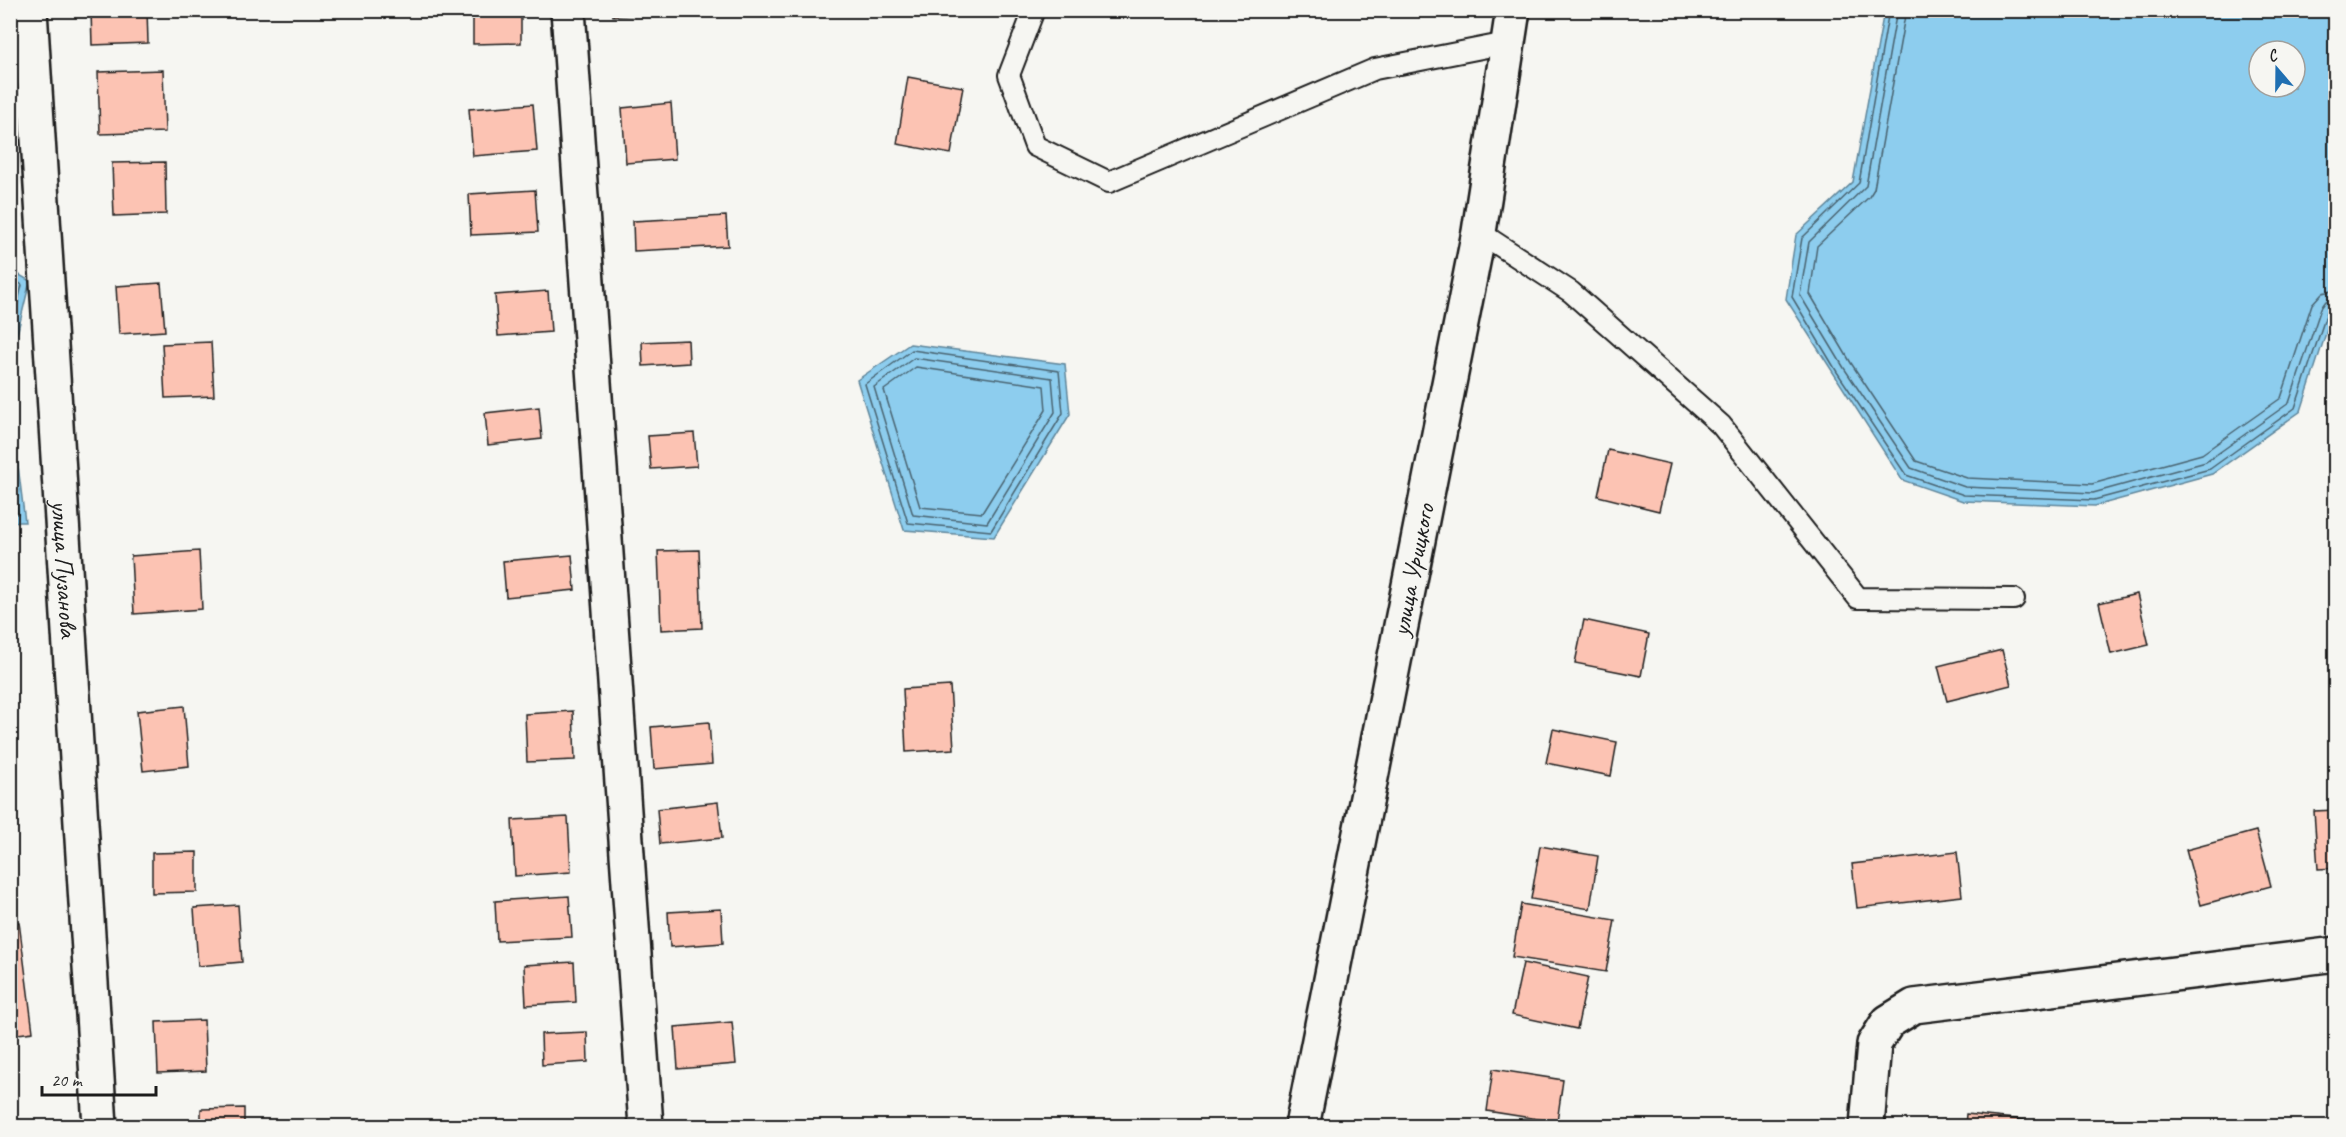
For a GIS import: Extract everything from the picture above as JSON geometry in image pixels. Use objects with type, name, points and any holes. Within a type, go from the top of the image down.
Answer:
[{"type":"street","name":"улица Пузанова","points":[[30,10],[100,1126]]},
{"type":"street","points":[[568,10],[646,1126]]},
{"type":"street","name":"улица Урицкого","points":[[1302,1126],[1479,232],[1513,10]]},
{"type":"street","points":[[1867,1126],[1874,1044],[1888,1022],[1914,1006],[2336,954]]},
{"type":"lane","points":[[1034,10],[1009,75],[1035,146],[1109,182],[1375,69],[1507,43]]},
{"type":"lane","points":[[1479,232],[1571,292],[1721,425],[1858,598],[2014,599]]},
{"type":"water","points":[[1884,11],[2335,11],[2335,305],[2301,411],[2212,474],[2095,506],[1963,501],[1902,480],[1786,299],[1796,235],[1853,182]]},
{"type":"water","points":[[11,270],[30,281],[11,359]]},
{"type":"water","points":[[910,344],[1065,364],[1070,414],[994,537],[904,530],[857,380]]},
{"type":"water","points":[[11,409],[25,522],[11,522]]},
{"type":"building","points":[[91,10],[147,10],[148,43],[92,45]]},
{"type":"building","points":[[473,10],[521,10],[521,43],[473,44]]},
{"type":"building","points":[[613,10],[674,10],[674,13],[613,16]]},
{"type":"building","points":[[961,10],[1034,10],[1033,20]]},
{"type":"building","points":[[163,70],[165,132],[100,134],[98,72]]},
{"type":"building","points":[[908,77],[963,87],[951,154],[897,144]]},
{"type":"building","points":[[671,103],[675,159],[626,163],[622,108]]},
{"type":"building","points":[[533,104],[537,151],[473,156],[469,109]]},
{"type":"building","points":[[165,162],[166,214],[114,216],[112,163]]},
{"type":"building","points":[[535,190],[538,232],[471,235],[469,194]]},
{"type":"building","points":[[726,216],[728,246],[634,251],[633,221]]},
{"type":"building","points":[[161,283],[165,331],[119,334],[116,286]]},
{"type":"building","points":[[548,291],[551,332],[498,336],[495,295]]},
{"type":"building","points":[[688,340],[689,363],[643,366],[642,342]]},
{"type":"building","points":[[211,342],[214,396],[165,398],[162,344]]},
{"type":"building","points":[[539,407],[542,439],[488,445],[485,413]]},
{"type":"building","points":[[694,433],[697,466],[651,469],[648,436]]},
{"type":"building","points":[[1608,450],[1670,464],[1659,511],[1598,496]]},
{"type":"building","points":[[699,550],[702,628],[661,630],[658,551]]},
{"type":"building","points":[[199,551],[202,609],[134,614],[131,556]]},
{"type":"building","points":[[572,555],[575,590],[506,597],[503,561]]},
{"type":"building","points":[[2137,594],[2149,645],[2111,654],[2099,603]]},
{"type":"building","points":[[1584,620],[1649,634],[1641,676],[1575,663]]},
{"type":"building","points":[[2002,650],[2011,685],[1947,701],[1938,666]]},
{"type":"building","points":[[950,686],[954,749],[906,752],[903,689]]},
{"type":"building","points":[[184,706],[189,766],[143,771],[137,711]]},
{"type":"building","points":[[573,711],[575,760],[527,762],[525,714]]},
{"type":"building","points":[[709,722],[712,764],[654,769],[651,727]]},
{"type":"building","points":[[1553,729],[1617,742],[1611,776],[1546,763]]},
{"type":"building","points":[[718,802],[722,838],[660,844],[657,809]]},
{"type":"building","points":[[2336,810],[2336,868],[2318,869],[2314,811]]},
{"type":"building","points":[[568,817],[571,872],[515,876],[512,820]]},
{"type":"building","points":[[2256,831],[2271,886],[2201,905],[2186,850]]},
{"type":"building","points":[[1540,846],[1598,856],[1590,909],[1531,899]]},
{"type":"building","points":[[197,852],[197,892],[152,893],[152,853]]},
{"type":"building","points":[[1957,852],[1962,896],[1857,908],[1852,864]]},
{"type":"building","points":[[569,896],[572,937],[497,941],[495,901]]},
{"type":"building","points":[[1521,904],[1615,920],[1606,972],[1512,957]]},
{"type":"building","points":[[238,905],[242,962],[198,966],[194,908]]},
{"type":"building","points":[[721,909],[723,943],[670,947],[668,912]]},
{"type":"building","points":[[19,922],[33,1032],[10,1035],[10,923]]},
{"type":"building","points":[[574,962],[576,1002],[526,1005],[524,965]]},
{"type":"building","points":[[1523,963],[1588,977],[1577,1029],[1512,1015]]},
{"type":"building","points":[[204,1020],[206,1071],[158,1073],[156,1022]]},
{"type":"building","points":[[732,1022],[736,1064],[678,1069],[675,1027]]},
{"type":"building","points":[[587,1032],[588,1062],[542,1065],[541,1034]]},
{"type":"building","points":[[1493,1069],[1563,1080],[1557,1122],[1487,1111]]},
{"type":"building","points":[[244,1108],[244,1126],[201,1126],[201,1109]]},
{"type":"building","points":[[1966,1114],[2024,1120],[2024,1126],[1965,1126]]}]
